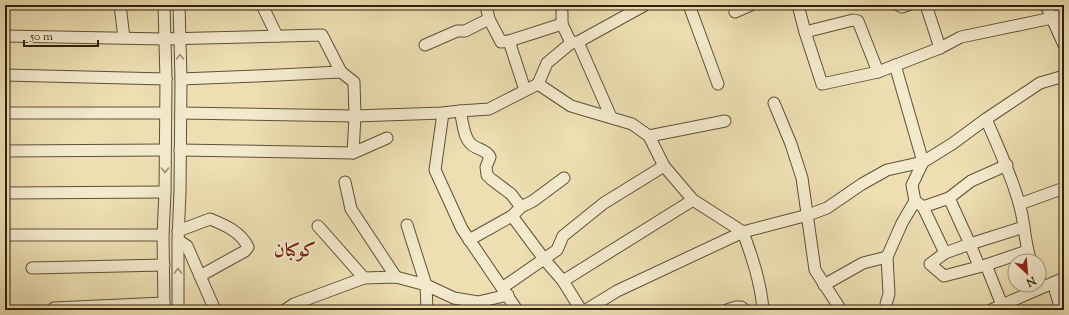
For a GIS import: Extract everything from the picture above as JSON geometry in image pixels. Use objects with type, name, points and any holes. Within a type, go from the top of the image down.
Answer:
[{"type":"street","points":[[120,5],[124,38]]},
{"type":"street","points":[[54,308],[164,307],[166,79],[164,5]]},
{"type":"street","points":[[178,310],[181,113],[179,5]]},
{"type":"street","points":[[262,5],[277,36]]},
{"type":"street","points":[[486,5],[489,19],[501,42],[509,41],[562,18],[611,117]]},
{"type":"street","points":[[181,113],[355,116],[489,110],[538,84],[547,63],[575,42],[629,9],[645,5]]},
{"type":"street","points":[[689,5],[718,84]]},
{"type":"street","points":[[735,12],[751,5]]},
{"type":"street","points":[[798,5],[822,84],[878,72],[940,48],[961,38],[1064,14]]},
{"type":"street","points":[[898,5],[902,8],[908,5]]},
{"type":"street","points":[[926,5],[940,48]]},
{"type":"street","points":[[1046,5],[1064,45]]},
{"type":"street","points":[[425,45],[457,31],[465,32],[489,19]]},
{"type":"street","points":[[805,32],[853,20],[858,21],[878,72]]},
{"type":"street","points":[[5,36],[164,39],[322,36],[341,72],[354,82],[355,116],[353,153]]},
{"type":"street","points":[[509,41],[525,90]]},
{"type":"street","points":[[895,65],[922,162],[912,185],[919,204],[945,253]]},
{"type":"street","points":[[181,79],[341,72]]},
{"type":"street","points":[[5,75],[166,79]]},
{"type":"street","points":[[586,310],[617,291],[743,232],[808,215],[827,208],[862,184],[887,170],[922,162],[952,144],[986,119],[1040,84],[1064,76]]},
{"type":"street","points":[[538,84],[571,106],[632,124],[649,136],[664,166],[692,200],[743,232],[759,281],[763,310]]},
{"type":"street","points":[[774,103],[791,144],[802,178],[815,270],[842,310]]},
{"type":"street","points":[[460,111],[466,137],[472,145],[488,153],[490,156],[486,167],[487,175],[490,179],[511,194],[521,207]]},
{"type":"street","points":[[5,113],[165,113]]},
{"type":"street","points":[[443,113],[435,170],[462,229],[517,310]]},
{"type":"street","points":[[986,119],[1007,165],[1020,204],[1028,253]]},
{"type":"street","points":[[649,136],[724,121]]},
{"type":"street","points":[[180,150],[353,153],[387,138]]},
{"type":"street","points":[[5,151],[165,150]]},
{"type":"street","points":[[887,310],[886,304],[889,294],[887,257],[902,223],[919,204],[949,198],[971,181],[1007,165]]},
{"type":"street","points":[[285,310],[294,304],[364,278],[396,277],[426,285],[454,298],[478,302],[505,292],[557,250],[563,236],[604,203],[664,166]]},
{"type":"street","points":[[469,240],[512,216],[521,207],[533,201],[564,178]]},
{"type":"street","points":[[345,182],[351,209],[396,277]]},
{"type":"street","points":[[1020,204],[1064,188]]},
{"type":"street","points":[[5,193],[165,192]]},
{"type":"street","points":[[949,198],[970,244],[983,266],[1002,305]]},
{"type":"street","points":[[563,281],[692,200]]},
{"type":"street","points":[[512,216],[544,259],[563,281],[581,310]]},
{"type":"street","points":[[178,235],[210,219],[229,228],[245,240],[248,247],[245,251],[200,276]]},
{"type":"street","points":[[407,225],[426,285],[427,310]]},
{"type":"street","points":[[318,226],[364,278]]},
{"type":"street","points":[[1007,261],[944,276],[930,264],[945,253],[1024,227]]},
{"type":"street","points":[[5,235],[164,235]]},
{"type":"street","points":[[178,235],[187,246],[214,310]]},
{"type":"street","points":[[824,285],[863,263],[887,257]]},
{"type":"street","points":[[32,268],[164,265]]},
{"type":"street","points":[[1047,284],[1064,278]]},
{"type":"street","points":[[1053,283],[1061,310]]},
{"type":"street","points":[[992,310],[1026,293]]},
{"type":"street","points":[[727,310],[741,307],[745,310]]},
{"type":"district","name":"كوكبان","points":[[295,249]]}]
